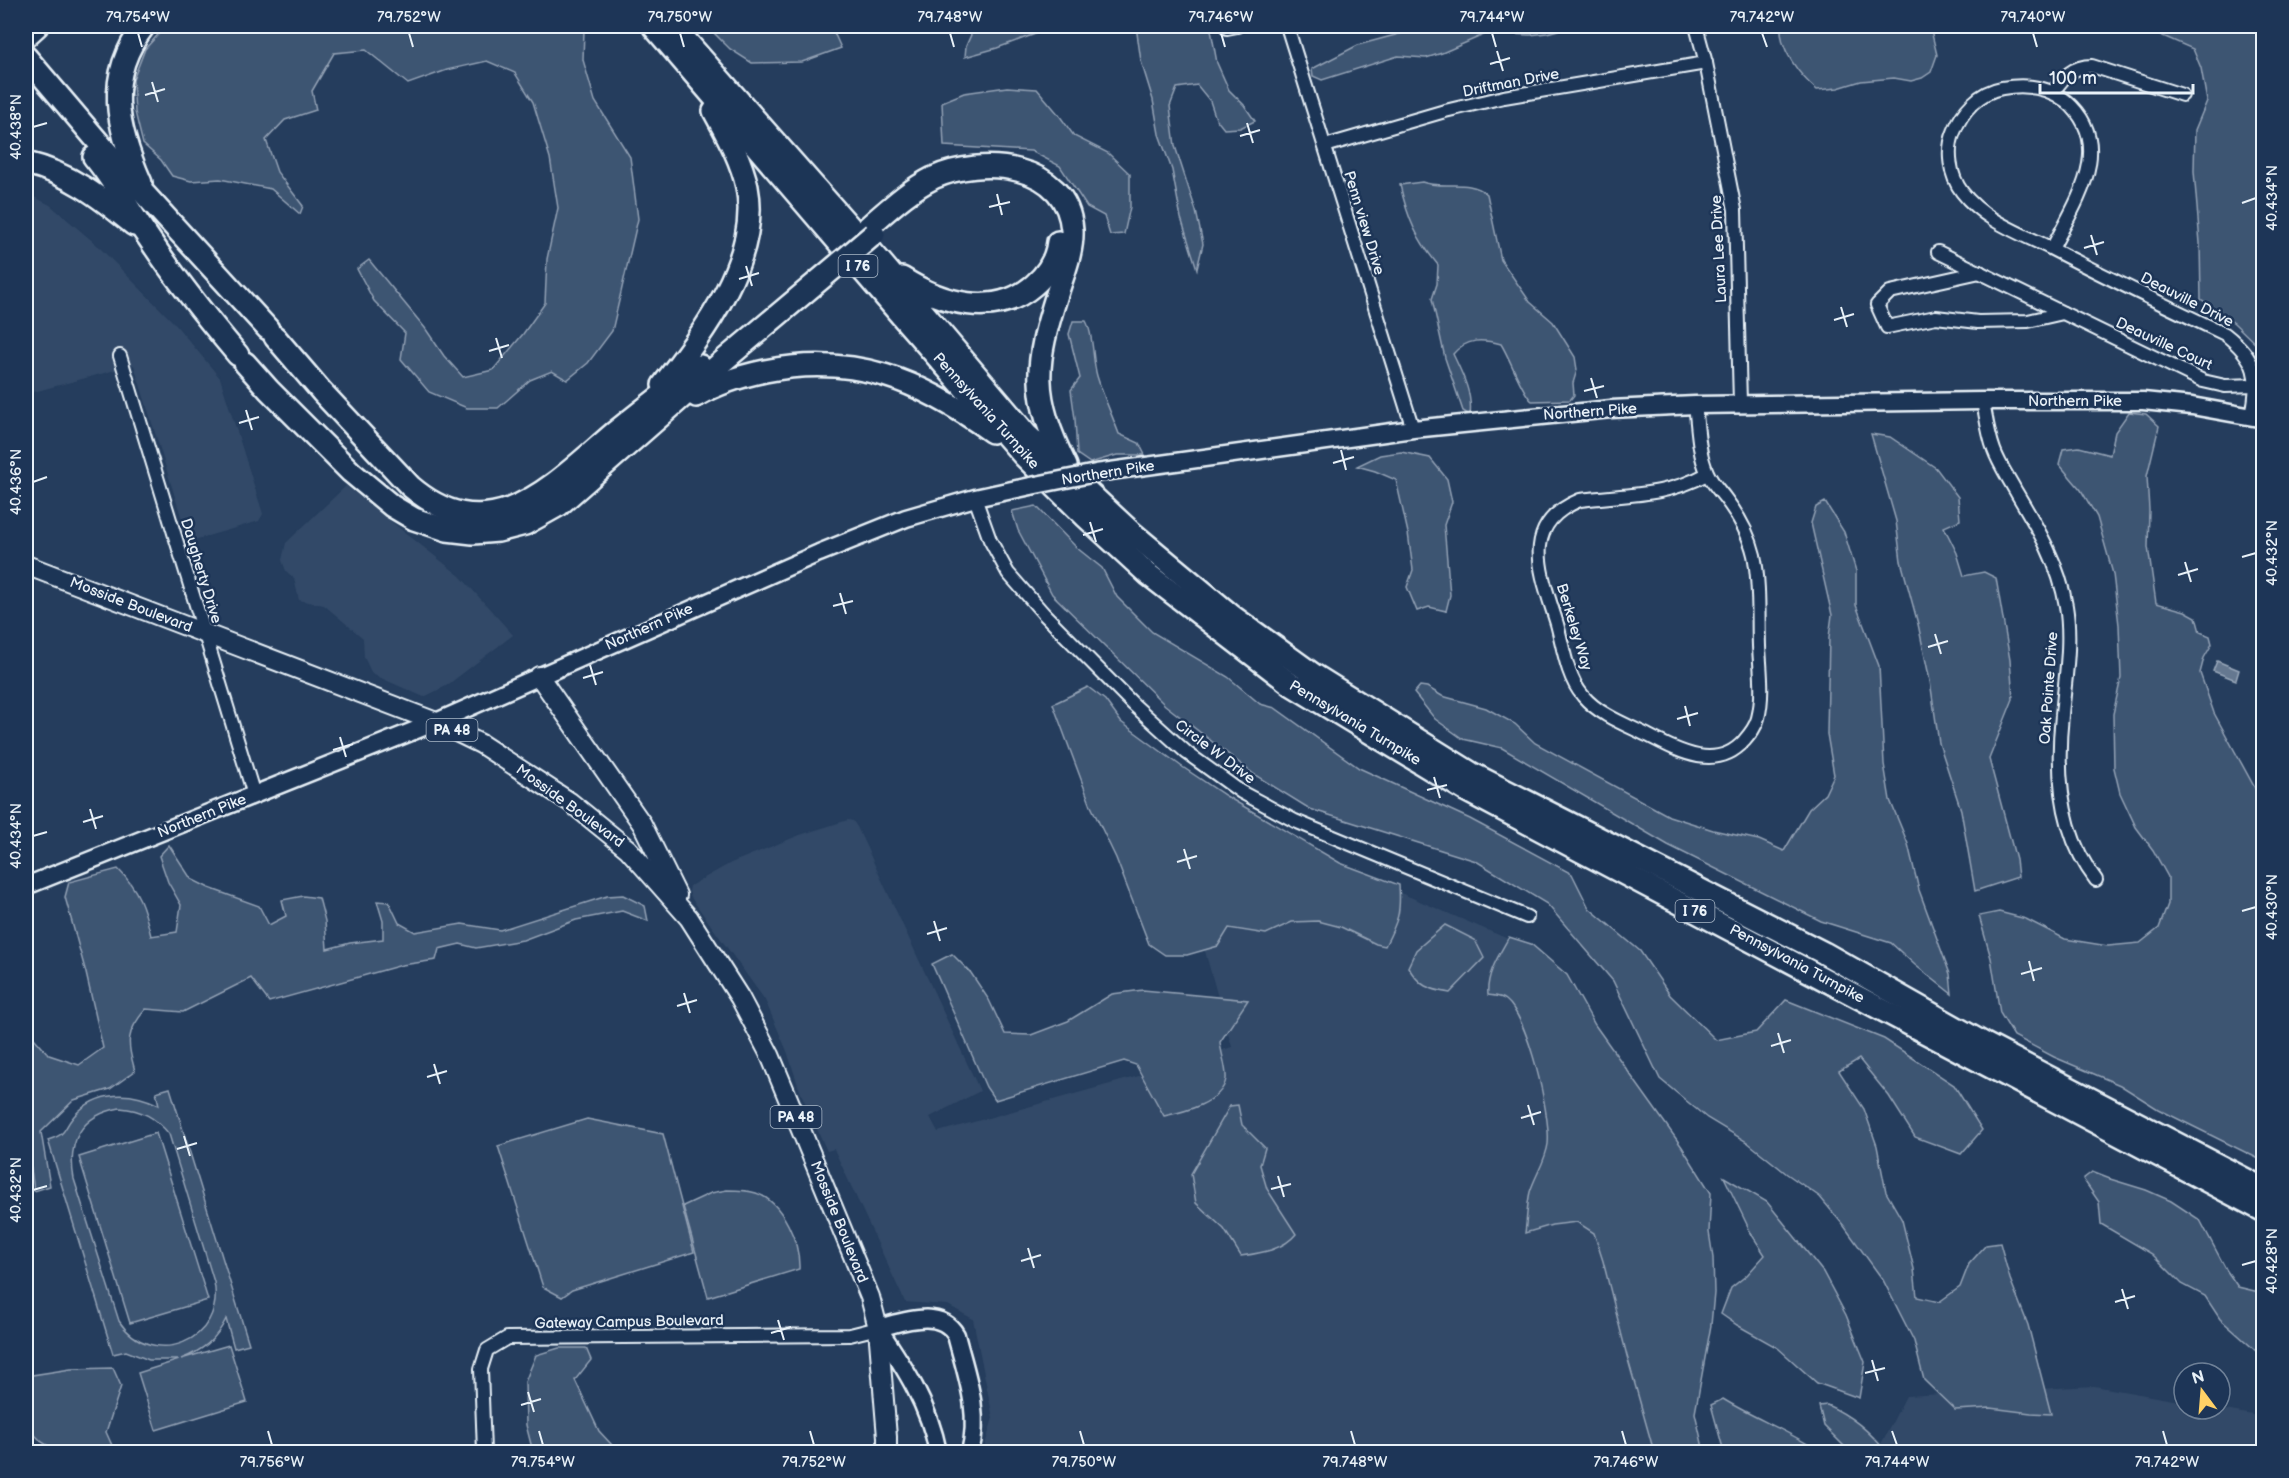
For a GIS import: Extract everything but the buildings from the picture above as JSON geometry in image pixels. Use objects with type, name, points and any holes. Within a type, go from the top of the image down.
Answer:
[{"type":"highway","points":[[26,36],[38,26]]},
{"type":"highway","points":[[144,26],[130,48],[122,68],[117,99],[123,134],[148,197]]},
{"type":"highway","name":"Pennsylvania Turnpike","points":[[653,26],[1024,456],[1149,575],[1292,685],[1466,790],[2264,1210]]},
{"type":"highway","name":"Pennsylvania Turnpike","points":[[673,26],[880,261],[1027,435],[1130,531],[1232,616],[1314,675],[1471,773],[1824,953],[1985,1044],[2264,1189]]},
{"type":"highway","points":[[27,65],[272,333],[322,392],[410,486],[434,504],[462,513],[495,513],[518,506],[538,496],[653,412],[734,379],[792,367],[833,366],[876,372],[933,394],[962,410],[1024,456]]},
{"type":"highway","points":[[27,65],[105,170],[148,237],[211,322],[277,399],[351,472],[381,498],[414,519],[435,528],[485,533],[512,528],[548,512],[716,354],[838,258],[922,184],[967,168],[990,166],[1025,172],[1044,182],[1058,195],[1070,220],[1071,241],[1066,266],[1045,329],[1038,372],[1041,397],[1048,423],[1072,477]]},
{"type":"highway","points":[[653,412],[713,315],[740,256],[749,223],[747,189],[741,165],[694,73]]},
{"type":"highway","points":[[26,163],[62,174],[82,185],[148,237]]},
{"type":"highway","points":[[871,230],[928,194],[948,185],[980,179],[1011,181],[1029,188],[1047,203],[1057,224],[1057,249],[1047,272],[1022,294],[998,303],[969,304],[936,296],[913,285],[880,261]]},
{"type":"main road","name":"Northern Pike","points":[[26,886],[436,722],[819,553],[906,518],[975,498],[1031,486],[1096,473],[1413,429],[1611,409],[1740,403],[2143,401],[2192,406],[2258,418]]},
{"type":"main road","name":"Mosside Boulevard","points":[[26,565],[436,722],[481,744],[570,802],[628,849],[689,918],[740,998],[770,1055],[870,1297],[878,1328],[887,1452]]},
{"type":"main road","points":[[538,676],[642,824],[689,918]]},
{"type":"main road","points":[[938,1452],[932,1423],[917,1388],[878,1328],[927,1318],[944,1321],[951,1327],[956,1335],[974,1408],[974,1436],[970,1452]]},
{"type":"street","name":"Penn view Drive","points":[[1287,26],[1413,429]]},
{"type":"street","name":"Laura Lee Drive","points":[[1696,26],[1706,63],[1735,210],[1740,403]]},
{"type":"street","name":"Driftman Drive","points":[[1324,146],[1445,111],[1504,98],[1706,63]]},
{"type":"street","points":[[2053,92],[2071,71],[2084,66],[2092,66],[2182,95]]},
{"type":"street","name":"Deauville Drive","points":[[2052,249],[2083,186],[2090,160],[2088,134],[2075,109],[2053,92],[2032,86],[1998,88],[1971,104],[1959,118],[1952,135],[1949,151],[1955,179],[1962,192],[1977,207],[2000,223],[2052,249],[2225,334],[2250,358],[2254,370],[2258,418]]},
{"type":"street","name":"Deauville Court","points":[[1938,252],[2203,381],[2225,386],[2256,385]]},
{"type":"street","points":[[1980,272],[1890,292],[1877,304],[1887,327],[1936,317],[1978,322],[2028,321],[2063,313]]},
{"type":"street","name":"Daugherty Drive","points":[[120,356],[254,795]]},
{"type":"street","name":"Oak Pointe Drive","points":[[1983,401],[1995,451],[2048,547],[2062,587],[2069,627],[2067,676],[2059,741],[2061,785],[2069,828],[2078,853],[2096,880]]},
{"type":"street","name":"Berkeley Way","points":[[1695,405],[1702,457],[1707,474],[1736,513],[1754,554],[1761,702],[1755,728],[1740,745],[1729,752],[1704,758],[1683,753],[1599,710],[1582,696],[1570,669],[1540,568],[1538,549],[1541,536],[1553,517],[1580,500],[1662,492],[1707,474]]},
{"type":"street","name":"Circle W Drive","points":[[975,498],[990,540],[1008,573],[1044,614],[1133,704],[1188,753],[1241,792],[1295,821],[1527,917]]},
{"type":"street","name":"Gateway Campus Boulevard","points":[[484,1452],[481,1369],[487,1350],[507,1338],[850,1335],[878,1328]]},
{"type":"shaded area","points":[[166,26],[580,26],[584,30],[583,60],[595,101],[630,157],[638,219],[612,331],[588,363],[567,380],[552,371],[530,380],[498,408],[467,408],[429,392],[401,359],[405,333],[374,301],[357,269],[369,260],[463,377],[493,370],[523,334],[545,303],[547,259],[558,208],[550,158],[533,102],[515,73],[487,61],[447,70],[408,84],[366,50],[334,53],[312,91],[316,110],[285,120],[266,140],[277,172],[303,206],[300,214],[271,189],[220,179],[191,181],[172,176],[161,160],[143,144],[135,112],[133,80],[145,49]]},
{"type":"shaded area","points":[[707,26],[831,26],[841,48],[802,62],[752,63],[730,49]]},
{"type":"shaded area","points":[[854,26],[902,26],[866,35]]},
{"type":"shaded area","points":[[975,26],[1057,26],[965,57],[966,46]]},
{"type":"shaded area","points":[[1136,26],[1214,26],[1211,30],[1217,63],[1229,90],[1244,105],[1255,121],[1240,128],[1224,129],[1216,119],[1210,101],[1197,85],[1177,88],[1170,106],[1175,146],[1196,211],[1203,244],[1197,269],[1181,218],[1172,170],[1159,134],[1153,100],[1141,61]]},
{"type":"shaded area","points":[[1429,26],[1573,26],[1530,35],[1488,33],[1426,58],[1398,56],[1322,80],[1313,76],[1312,69],[1358,45]]},
{"type":"shaded area","points":[[1781,26],[1930,26],[1937,55],[1931,72],[1922,78],[1911,81],[1894,78],[1861,81],[1838,88],[1817,90],[1804,77],[1787,53],[1781,35]]},
{"type":"shaded area","points":[[2133,26],[2263,26],[2263,351],[2234,323],[2201,299],[2200,243],[2194,171],[2195,130],[2207,101],[2201,68],[2193,49],[2147,29]]},
{"type":"shaded area","points":[[1007,87],[1037,89],[1074,136],[1108,153],[1130,174],[1130,207],[1124,234],[1110,235],[1104,216],[1087,207],[1060,166],[1031,151],[944,146],[942,102],[964,93]]},
{"type":"shaded area","points":[[1422,182],[1472,186],[1487,194],[1501,260],[1530,302],[1553,322],[1575,357],[1577,370],[1573,383],[1574,395],[1570,400],[1532,401],[1524,391],[1501,344],[1475,341],[1469,342],[1453,354],[1470,399],[1470,415],[1463,411],[1445,358],[1432,299],[1437,284],[1438,265],[1414,228],[1400,185]]},
{"type":"shaded area","points":[[26,193],[50,205],[97,245],[174,323],[220,378],[263,514],[259,521],[194,540],[186,532],[134,365],[26,394]]},
{"type":"shaded area","points":[[1073,321],[1086,321],[1089,327],[1097,376],[1119,434],[1139,443],[1145,455],[1117,455],[1090,463],[1077,454],[1071,390],[1080,378],[1069,334]]},
{"type":"shaded area","points":[[2129,412],[2146,414],[2159,426],[2147,476],[2148,547],[2156,603],[2185,611],[2196,617],[2200,632],[2210,636],[2212,644],[2204,658],[2200,673],[2214,713],[2263,803],[2263,1161],[2158,1109],[2120,1085],[2054,1057],[2014,1036],[2000,1013],[1991,958],[1979,916],[1999,912],[2026,919],[2065,939],[2108,946],[2140,943],[2159,928],[2168,904],[2168,877],[2153,850],[2136,827],[2120,793],[2114,768],[2113,714],[2121,678],[2119,625],[2113,574],[2097,517],[2081,490],[2059,464],[2063,449],[2079,447],[2110,455],[2115,432]]},
{"type":"shaded area","points":[[1871,434],[1890,437],[1936,468],[1958,497],[1960,520],[1944,527],[1957,553],[1964,576],[1984,572],[1996,578],[2010,660],[2013,699],[1989,759],[2016,860],[2018,877],[1975,891],[1961,810],[1939,743],[1930,681],[1901,561],[1896,521]]},
{"type":"shaded area","points":[[1401,452],[1430,458],[1447,479],[1452,502],[1444,525],[1450,595],[1446,611],[1429,607],[1417,611],[1407,587],[1413,570],[1408,533],[1396,480],[1357,466],[1380,455]]},
{"type":"shaded area","points":[[346,486],[460,576],[513,635],[446,686],[424,697],[372,674],[364,657],[363,638],[324,605],[299,600],[294,578],[286,571],[282,560],[286,543]]},
{"type":"shaded area","points":[[1825,502],[1844,532],[1856,571],[1856,605],[1879,666],[1884,764],[1890,800],[1908,844],[1919,890],[1950,974],[1952,994],[1891,943],[1821,921],[1668,845],[1502,748],[1463,739],[1435,719],[1414,693],[1420,686],[1427,687],[1442,696],[1486,708],[1515,724],[1535,743],[1669,816],[1713,830],[1759,840],[1784,851],[1809,809],[1825,794],[1834,775],[1827,734],[1829,637],[1832,615],[1811,523],[1816,507]]},
{"type":"shaded area","points":[[1036,506],[1077,548],[1102,568],[1117,597],[1152,632],[1228,677],[1260,704],[1275,708],[1359,768],[1470,819],[1572,874],[1589,908],[1640,951],[1670,995],[1716,1040],[1756,1032],[1786,1000],[1884,1039],[1954,1085],[1982,1130],[1961,1154],[1915,1137],[1889,1096],[1859,1059],[1839,1071],[1864,1109],[1877,1146],[1886,1192],[1902,1220],[1914,1269],[1917,1297],[1939,1302],[1960,1287],[1969,1264],[1986,1245],[2000,1243],[2010,1279],[2028,1325],[2051,1414],[1991,1408],[1955,1410],[1924,1380],[1914,1341],[1883,1280],[1844,1226],[1820,1197],[1747,1142],[1707,1118],[1660,1079],[1613,981],[1547,904],[1476,861],[1310,809],[1255,775],[1165,705],[1052,594],[1018,530],[1012,511]]},
{"type":"shaded area","points":[[2217,661],[2239,670],[2236,680],[2213,671]]},
{"type":"shaded area","points":[[1088,687],[1105,700],[1121,722],[1226,796],[1340,863],[1399,885],[1398,917],[1385,946],[1341,927],[1318,921],[1292,922],[1266,934],[1229,928],[1218,946],[1187,955],[1165,955],[1149,944],[1116,858],[1091,806],[1053,704]]},
{"type":"shaded area","points":[[848,820],[853,821],[857,827],[980,1091],[930,1117],[938,1132],[1139,1076],[1232,1047],[1196,919],[1361,876],[1522,945],[1683,1452],[983,1452],[993,1418],[973,1319],[948,1305],[905,1302],[834,1149],[827,1151],[800,1091],[787,1051],[765,1000],[689,892],[690,886],[731,863],[800,835]]},
{"type":"shaded area","points":[[169,845],[191,879],[259,906],[269,925],[286,916],[282,900],[303,896],[319,898],[325,921],[327,949],[350,943],[383,939],[383,921],[377,901],[389,902],[399,923],[415,932],[462,924],[500,930],[607,896],[623,895],[645,906],[648,921],[622,911],[576,920],[523,940],[476,948],[460,944],[439,949],[436,960],[402,965],[269,1002],[251,978],[183,1012],[146,1009],[131,1032],[129,1045],[135,1071],[110,1089],[74,1100],[41,1132],[50,1186],[34,1191],[26,1148],[26,1038],[34,1038],[49,1055],[79,1065],[103,1048],[86,973],[65,897],[69,882],[118,869],[131,884],[140,900],[151,936],[177,932],[181,905],[168,882],[159,856]]},
{"type":"shaded area","points":[[1445,925],[1475,940],[1484,958],[1450,993],[1425,986],[1408,967],[1416,950]]},
{"type":"shaded area","points":[[1509,937],[1531,944],[1567,975],[1595,1025],[1682,1147],[1711,1193],[1709,1232],[1713,1258],[1714,1293],[1711,1325],[1695,1413],[1704,1452],[1654,1452],[1594,1233],[1577,1222],[1552,1225],[1525,1233],[1530,1192],[1547,1150],[1548,1130],[1542,1091],[1522,1026],[1506,1000],[1488,995],[1491,972]]},
{"type":"shaded area","points":[[952,954],[971,973],[989,1000],[1005,1034],[1031,1035],[1068,1021],[1112,994],[1143,990],[1248,1000],[1220,1042],[1226,1075],[1223,1087],[1210,1100],[1201,1105],[1164,1116],[1136,1065],[1124,1061],[995,1100],[986,1087],[932,964]]},
{"type":"shaded area","points":[[170,1088],[249,1344],[234,1348],[226,1319],[208,1344],[181,1359],[229,1345],[247,1402],[156,1430],[138,1373],[179,1360],[149,1360],[126,1351],[113,1354],[48,1140],[62,1133],[74,1116],[93,1101],[104,1097],[126,1095],[159,1105],[156,1092]],"holes":[[[120,1108],[148,1115],[169,1134],[214,1282],[215,1303],[209,1320],[198,1333],[183,1342],[167,1346],[149,1344],[133,1336],[119,1321],[74,1179],[72,1165],[75,1142],[86,1124],[107,1112]]]},
{"type":"shaded area","points":[[1238,1105],[1242,1125],[1265,1148],[1260,1165],[1267,1189],[1296,1234],[1278,1247],[1241,1256],[1224,1229],[1196,1203],[1191,1174],[1230,1106]]},
{"type":"shaded area","points":[[587,1119],[663,1134],[694,1252],[572,1290],[562,1297],[543,1287],[498,1146]]},
{"type":"shaded area","points":[[156,1133],[208,1300],[130,1323],[79,1157]]},
{"type":"shaded area","points":[[2092,1172],[2171,1201],[2200,1220],[2238,1287],[2263,1293],[2263,1357],[2220,1319],[2205,1296],[2182,1284],[2152,1254],[2101,1224],[2099,1202],[2083,1179]]},
{"type":"shaded area","points":[[1724,1177],[1767,1202],[1823,1272],[1846,1315],[1865,1362],[1859,1398],[1817,1383],[1778,1348],[1721,1314],[1731,1288],[1747,1275],[1765,1255],[1752,1235]]},
{"type":"shaded area","points":[[727,1190],[756,1193],[774,1205],[782,1214],[793,1236],[799,1269],[708,1297],[683,1206],[711,1193]]},
{"type":"shaded area","points":[[559,1348],[586,1348],[591,1360],[575,1380],[599,1431],[612,1445],[613,1452],[533,1452],[526,1425],[525,1382],[536,1355]]},
{"type":"shaded area","points":[[113,1368],[121,1386],[106,1432],[115,1452],[58,1452],[42,1442],[29,1429],[26,1430],[26,1376],[71,1369]]},
{"type":"shaded area","points":[[2094,1386],[2172,1400],[2172,1421],[2232,1421],[2232,1411],[2263,1417],[2263,1452],[1877,1452],[1906,1396]]},
{"type":"shaded area","points":[[1723,1399],[1820,1452],[1724,1452],[1711,1405]]},
{"type":"shaded area","points":[[1827,1405],[1860,1425],[1886,1452],[1850,1452],[1824,1426],[1819,1406]]}]
